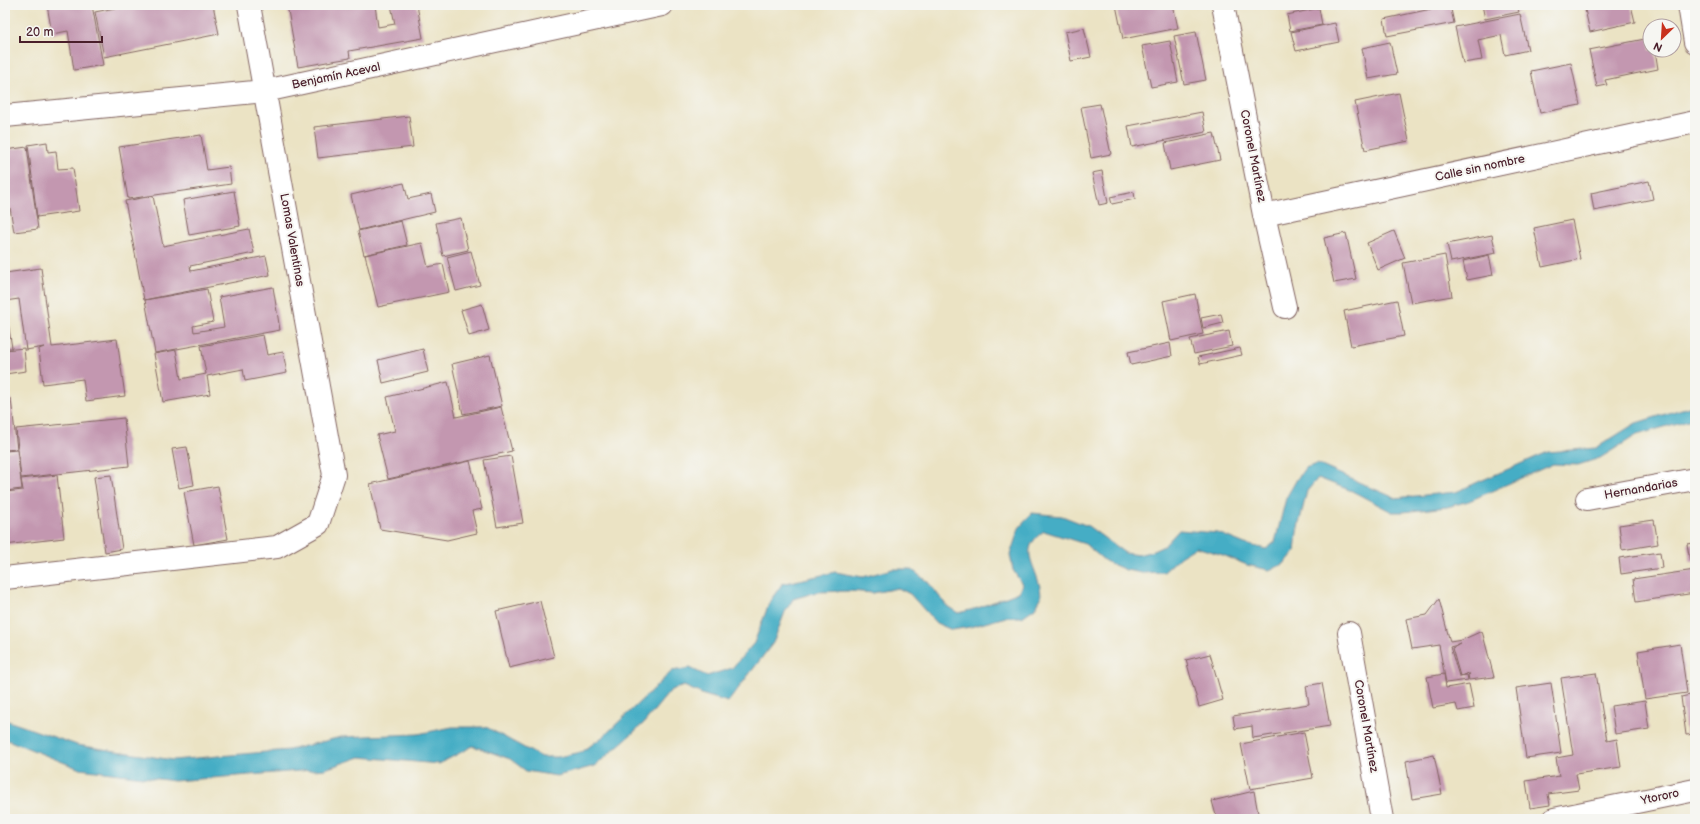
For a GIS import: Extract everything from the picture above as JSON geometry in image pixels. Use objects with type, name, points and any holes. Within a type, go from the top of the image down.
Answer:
[{"type":"street","name":"Lomas Valentinas","points":[[5,578],[277,547],[318,524],[334,475],[250,5]]},
{"type":"street","name":"Benjamín Aceval","points":[[5,116],[265,91],[662,5]]},
{"type":"street","name":"Coronel Martínez","points":[[1223,5],[1264,215],[1284,307]]},
{"type":"street","points":[[1689,5],[1695,42]]},
{"type":"street","name":"Calle sin nombre","points":[[1264,215],[1695,122]]},
{"type":"street","name":"Hernandarias","points":[[1587,499],[1695,479]]},
{"type":"street","name":"Coronel Martínez","points":[[1349,633],[1382,819]]},
{"type":"street","name":"Ytororo","points":[[1554,819],[1695,790]]},
{"type":"water","points":[[1695,405],[1695,418],[1637,435],[1600,458],[1578,465],[1553,464],[1469,501],[1447,507],[1392,512],[1352,491],[1318,478],[1307,491],[1297,532],[1295,552],[1284,564],[1269,570],[1247,565],[1223,555],[1196,547],[1180,557],[1164,572],[1142,573],[1126,570],[1105,561],[1085,544],[1044,531],[1032,543],[1030,548],[1031,559],[1041,591],[1041,598],[1035,608],[1022,617],[1006,617],[970,627],[952,630],[936,623],[910,594],[898,588],[873,593],[849,591],[817,592],[793,599],[785,612],[773,643],[728,702],[704,695],[684,686],[671,690],[643,724],[595,766],[557,776],[526,771],[510,759],[473,746],[439,764],[360,757],[325,769],[174,781],[80,769],[5,739],[5,720],[77,745],[173,760],[289,750],[341,737],[418,734],[452,727],[486,727],[541,757],[558,757],[582,752],[605,735],[672,671],[690,668],[707,676],[732,668],[754,643],[770,601],[782,584],[835,572],[863,577],[892,569],[911,569],[928,582],[947,606],[958,613],[978,608],[1019,592],[1022,584],[1013,570],[1010,555],[1019,528],[1032,513],[1062,516],[1088,526],[1125,553],[1138,555],[1164,546],[1179,530],[1218,533],[1245,544],[1266,549],[1275,542],[1286,498],[1305,468],[1317,464],[1395,498],[1456,492],[1548,452],[1596,448],[1636,423]]},
{"type":"building","points":[[47,5],[92,5],[103,65],[74,70],[68,31],[52,34]]},
{"type":"building","points":[[130,5],[213,5],[219,34],[104,57],[95,12]]},
{"type":"building","points":[[287,5],[375,5],[378,27],[395,24],[391,5],[417,5],[423,38],[349,51],[350,58],[298,67]]},
{"type":"building","points":[[1116,5],[1173,5],[1178,28],[1123,39]]},
{"type":"building","points":[[1450,5],[1454,23],[1387,36],[1384,19]]},
{"type":"building","points":[[1482,5],[1517,5],[1519,12],[1485,19]]},
{"type":"building","points":[[1584,5],[1631,5],[1635,22],[1590,32]]},
{"type":"building","points":[[1319,8],[1322,25],[1290,31],[1287,15]]},
{"type":"building","points":[[1520,14],[1528,50],[1505,55],[1501,35],[1478,40],[1482,60],[1463,63],[1455,27]]},
{"type":"building","points":[[1335,23],[1339,42],[1296,51],[1291,32]]},
{"type":"building","points":[[1084,28],[1091,57],[1071,61],[1065,32]]},
{"type":"building","points":[[1196,32],[1206,80],[1184,84],[1174,36]]},
{"type":"building","points":[[1642,40],[1642,58],[1656,58],[1658,69],[1605,80],[1607,85],[1597,87],[1589,50]]},
{"type":"building","points":[[1170,41],[1178,82],[1151,87],[1142,46]]},
{"type":"building","points":[[1390,42],[1397,74],[1368,79],[1362,48]]},
{"type":"building","points":[[1571,63],[1580,105],[1540,113],[1531,71]]},
{"type":"building","points":[[1399,93],[1409,141],[1365,150],[1355,102]]},
{"type":"building","points":[[1100,104],[1111,154],[1091,158],[1081,107]]},
{"type":"building","points":[[1202,112],[1206,132],[1132,147],[1128,126]]},
{"type":"building","points":[[409,116],[413,147],[318,158],[314,127]]},
{"type":"building","points":[[1214,133],[1220,160],[1170,170],[1165,143]]},
{"type":"building","points":[[201,135],[207,170],[229,167],[231,184],[128,199],[119,147]]},
{"type":"building","points":[[47,142],[48,152],[56,151],[58,169],[73,168],[79,211],[37,217],[28,145]]},
{"type":"building","points":[[27,147],[38,229],[14,232],[10,208],[5,209],[5,150]]},
{"type":"building","points":[[1102,171],[1108,203],[1099,205],[1092,173]]},
{"type":"building","points":[[1649,181],[1653,199],[1594,211],[1591,193]]},
{"type":"building","points":[[404,183],[408,199],[431,194],[435,212],[359,230],[351,195]]},
{"type":"building","points":[[234,191],[240,226],[189,235],[183,200]]},
{"type":"building","points":[[1134,192],[1135,199],[1112,204],[1110,197]]},
{"type":"building","points":[[153,196],[163,246],[249,229],[254,253],[190,266],[191,271],[266,256],[270,275],[144,300],[125,201]]},
{"type":"building","points":[[461,218],[468,250],[443,256],[436,223]]},
{"type":"building","points":[[1572,220],[1580,259],[1542,267],[1534,228]]},
{"type":"building","points":[[401,221],[407,245],[364,255],[358,231]]},
{"type":"building","points":[[1394,231],[1405,258],[1378,270],[1367,243]]},
{"type":"building","points":[[1346,233],[1356,279],[1334,283],[1324,238]]},
{"type":"building","points":[[1492,235],[1496,253],[1451,262],[1447,244]]},
{"type":"building","points":[[422,243],[428,267],[443,264],[449,292],[378,307],[365,255]]},
{"type":"building","points":[[471,251],[480,285],[456,291],[447,257]]},
{"type":"building","points":[[1445,255],[1452,296],[1411,303],[1403,263]]},
{"type":"building","points":[[1489,255],[1493,275],[1467,280],[1463,261]]},
{"type":"building","points":[[41,268],[52,347],[117,339],[125,396],[86,401],[83,379],[43,384],[39,349],[44,347],[26,350],[19,299],[5,301],[5,273]]},
{"type":"building","points":[[273,287],[280,330],[155,353],[145,300],[207,289],[213,322],[193,326],[194,332],[224,327],[219,297]]},
{"type":"building","points":[[1195,294],[1203,334],[1171,341],[1163,301]]},
{"type":"building","points":[[1397,300],[1404,336],[1351,346],[1344,311]]},
{"type":"building","points":[[5,303],[12,348],[5,348]]},
{"type":"building","points":[[482,304],[489,330],[469,336],[461,310]]},
{"type":"building","points":[[1221,314],[1223,323],[1203,328],[1201,318]]},
{"type":"building","points":[[1229,331],[1232,346],[1194,354],[1190,339]]},
{"type":"building","points":[[263,335],[267,355],[283,352],[287,373],[245,381],[243,369],[207,376],[210,394],[163,402],[154,354],[176,350],[181,379],[206,374],[201,346]]},
{"type":"building","points":[[1170,343],[1172,356],[1131,365],[1128,352]]},
{"type":"building","points":[[24,348],[26,371],[5,374],[5,350]]},
{"type":"building","points":[[1240,348],[1242,355],[1200,364],[1198,357]]},
{"type":"building","points":[[423,349],[428,372],[383,383],[378,360]]},
{"type":"building","points":[[490,355],[502,406],[463,414],[452,364]]},
{"type":"building","points":[[5,380],[8,399],[11,399],[17,449],[5,450]]},
{"type":"building","points":[[448,382],[456,417],[501,407],[512,451],[388,479],[377,435],[395,431],[387,397]]},
{"type":"building","points":[[124,418],[129,466],[21,478],[16,429]]},
{"type":"building","points":[[187,447],[194,485],[179,488],[172,449]]},
{"type":"building","points":[[17,450],[22,489],[5,491],[5,451]]},
{"type":"building","points":[[511,456],[523,523],[497,527],[484,460]]},
{"type":"building","points":[[470,461],[482,509],[472,511],[477,533],[447,540],[380,529],[370,484]]},
{"type":"building","points":[[57,475],[64,538],[5,545],[5,492],[23,490],[21,479]]},
{"type":"building","points":[[111,475],[122,549],[105,552],[94,477]]},
{"type":"building","points":[[218,486],[228,539],[194,545],[184,492]]},
{"type":"building","points":[[1654,520],[1658,544],[1622,550],[1619,525]]},
{"type":"building","points":[[1695,543],[1695,561],[1690,561],[1687,544]]},
{"type":"building","points":[[1660,552],[1662,568],[1621,574],[1619,558]]},
{"type":"building","points":[[1695,570],[1695,593],[1636,602],[1633,579]]},
{"type":"building","points":[[1439,599],[1450,642],[1462,640],[1482,631],[1494,677],[1469,680],[1468,675],[1470,674],[1467,673],[1461,676],[1467,675],[1468,680],[1446,683],[1439,645],[1412,649],[1406,619],[1427,615]],"holes":[[[1461,644],[1452,648],[1460,676],[1450,647]]]},
{"type":"building","points":[[540,601],[554,657],[509,668],[496,611]]},
{"type":"building","points":[[1680,644],[1687,693],[1645,699],[1638,651]]},
{"type":"building","points":[[1210,654],[1223,700],[1199,707],[1186,660]]},
{"type":"building","points":[[1596,673],[1607,741],[1617,739],[1621,767],[1576,774],[1579,790],[1548,794],[1550,805],[1530,808],[1526,781],[1559,776],[1556,758],[1573,755],[1561,678]]},
{"type":"building","points":[[1444,674],[1446,688],[1469,684],[1474,708],[1458,711],[1456,704],[1433,708],[1427,677]]},
{"type":"building","points":[[1322,683],[1330,726],[1253,738],[1252,726],[1235,729],[1233,716],[1309,704],[1306,686]]},
{"type":"building","points":[[1551,683],[1561,753],[1526,758],[1516,688]]},
{"type":"building","points":[[1695,694],[1695,734],[1686,735],[1681,697]]},
{"type":"building","points":[[1645,701],[1649,729],[1615,734],[1611,706]]},
{"type":"building","points":[[1304,732],[1313,778],[1250,789],[1241,744]]},
{"type":"building","points":[[1434,755],[1442,794],[1412,799],[1406,761]]},
{"type":"building","points":[[1254,791],[1259,819],[1217,819],[1212,801]]}]
